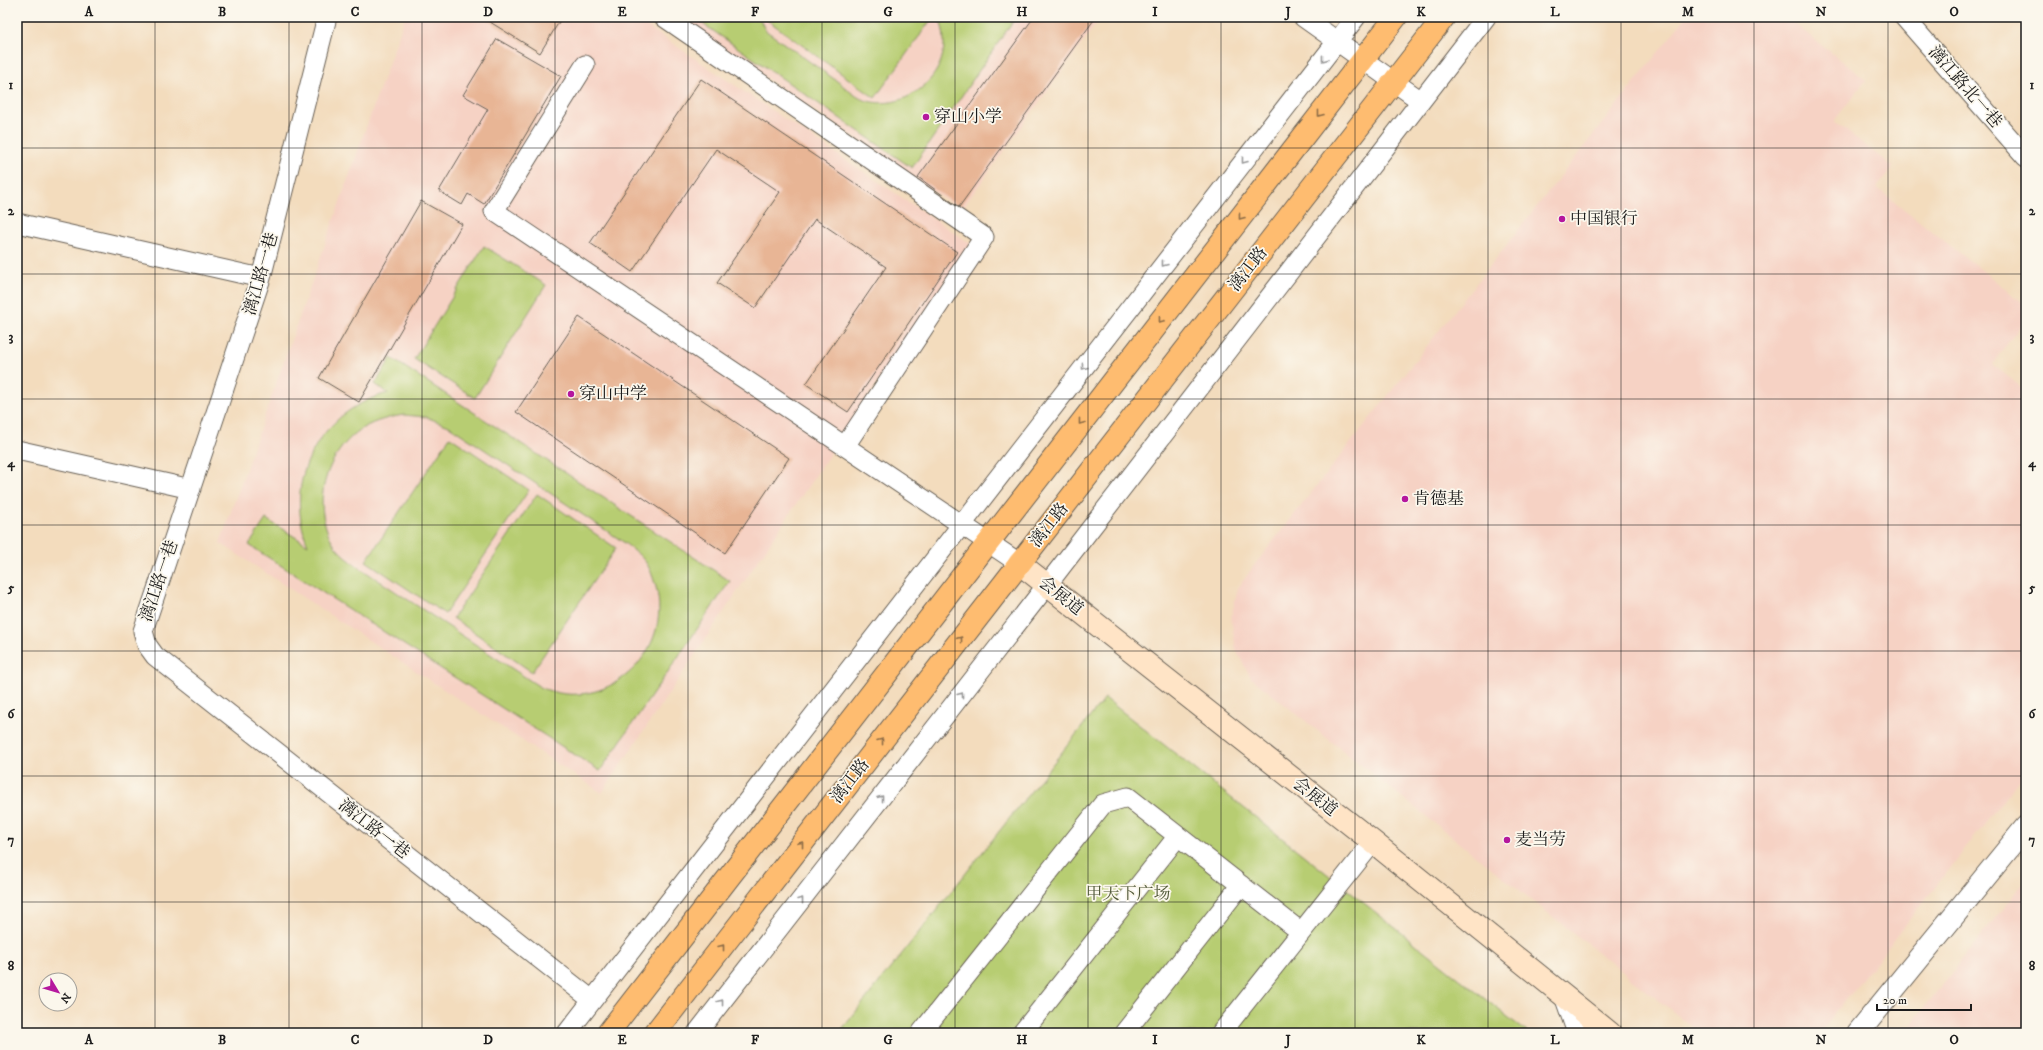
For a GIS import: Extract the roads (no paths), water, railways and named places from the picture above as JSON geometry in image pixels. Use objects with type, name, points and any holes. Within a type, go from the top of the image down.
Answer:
[{"type":"highway","points":[[608,1033],[1396,17]]},
{"type":"highway","name":"漓江路","points":[[655,1033],[1444,17]]},
{"type":"street","name":"会展道","points":[[1019,563],[1373,842],[1610,1033]]},
{"type":"street","points":[[1858,1033],[2026,827]]},
{"type":"lane","name":"漓江路一巷","points":[[327,17],[262,278],[143,631],[147,645],[155,656],[592,1000]]},
{"type":"lane","points":[[664,17],[984,237],[845,446]]},
{"type":"lane","points":[[1303,17],[1421,101]]},
{"type":"lane","points":[[567,1033],[1356,17]]},
{"type":"lane","points":[[697,1033],[1047,585],[1486,17]]},
{"type":"lane","name":"漓江路北一巷","points":[[1904,17],[2026,157]]},
{"type":"lane","points":[[586,65],[494,211],[1019,563]]},
{"type":"lane","points":[[17,223],[262,278]]},
{"type":"lane","points":[[17,450],[191,489]]},
{"type":"lane","points":[[921,1033],[1103,804],[1128,797],[1301,932]]},
{"type":"lane","points":[[1022,1033],[1178,836]]},
{"type":"lane","points":[[1221,1033],[1373,842]]},
{"type":"lane","points":[[1124,1033],[1241,885]]},
{"type":"lane","points":[[1564,996],[1577,1033]]},
{"type":"place","name":"穿山小学","points":[[926,117]]},
{"type":"place","name":"中国银行","points":[[1562,219]]},
{"type":"place","name":"穿山中学","points":[[571,394]]},
{"type":"place","name":"肯德基","points":[[1405,499]]},
{"type":"place","name":"麦当劳","points":[[1507,840]]},
{"type":"park label","name":"甲天下广场","points":[[1128,894]]}]
